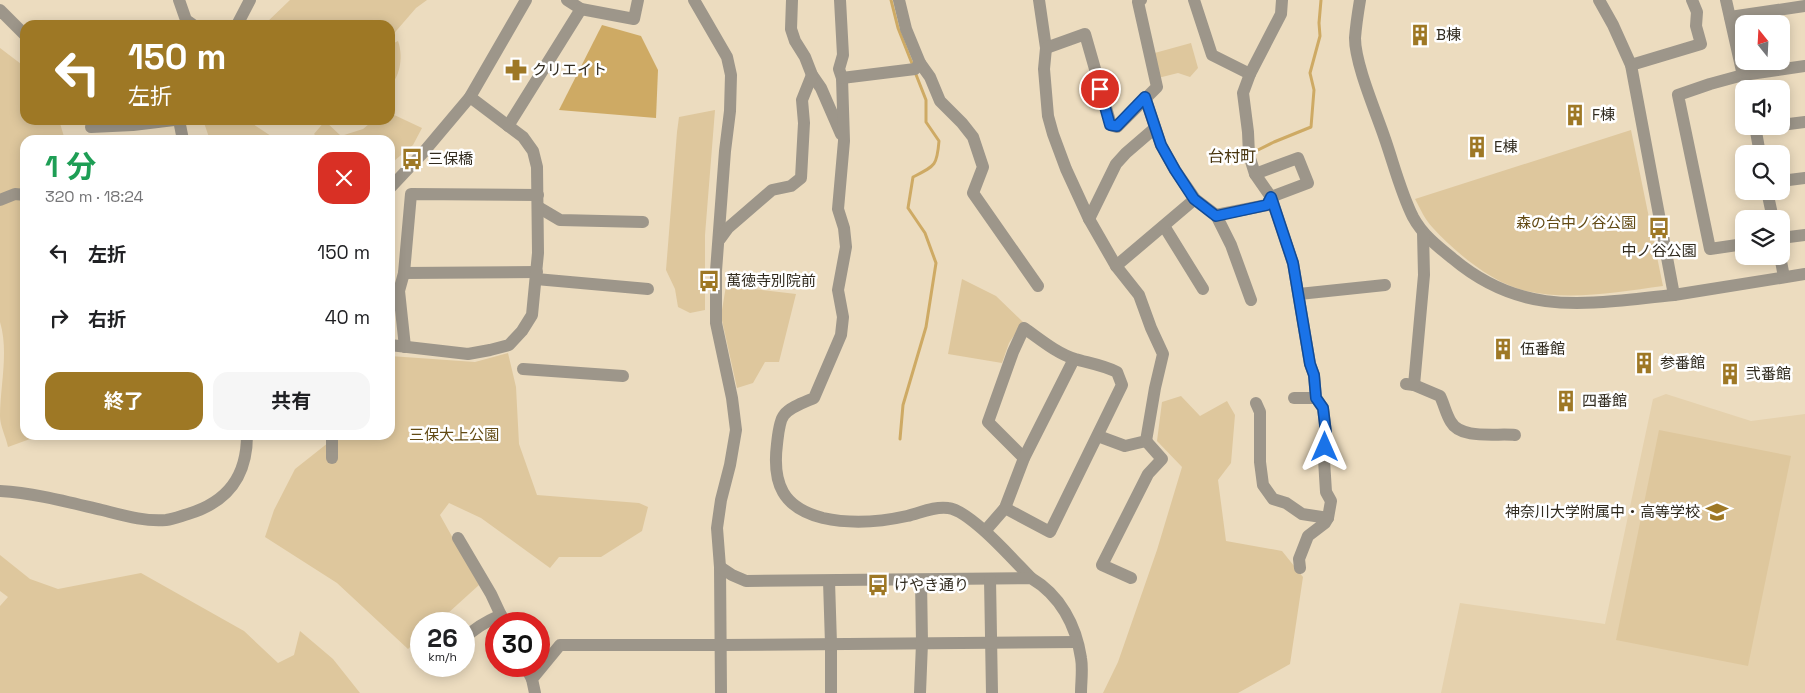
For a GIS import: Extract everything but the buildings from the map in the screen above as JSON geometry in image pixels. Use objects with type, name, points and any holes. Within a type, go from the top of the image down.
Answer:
[{"type":"street","points":[[179,0],[186,20]]},
{"type":"street","points":[[240,20],[250,0]]},
{"type":"street","points":[[395,183],[470,97],[526,0]]},
{"type":"street","points":[[567,0],[581,9],[634,19],[638,0]]},
{"type":"street","points":[[694,0],[724,50],[731,75],[730,111],[716,271],[716,323],[732,398],[736,430],[717,528],[720,567],[720,693]]},
{"type":"street","points":[[792,0],[791,29],[795,41],[806,57],[812,74],[821,88],[844,141]]},
{"type":"street","points":[[840,0],[843,56],[839,68],[842,78],[844,141],[838,209],[844,228],[846,247],[838,290],[843,317],[840,334],[814,398],[800,404],[784,415],[778,435],[775,459],[777,479],[785,498],[801,510],[823,518],[845,521],[881,521],[931,509],[949,508],[963,515],[985,531],[1031,578],[1054,595],[1072,625],[1082,659],[1081,693]]},
{"type":"street","points":[[900,0],[906,29],[920,63],[930,77],[940,101],[973,137],[983,167],[973,193],[1038,286]]},
{"type":"street","points":[[1038,0],[1046,48],[1044,69],[1048,116],[1066,169],[1089,219],[1116,266],[1139,295],[1163,354],[1146,440],[1162,459],[1148,474],[1102,565],[1131,578]]},
{"type":"street","points":[[1046,48],[1085,34],[1110,125],[1117,126],[1156,87],[1138,2],[1141,0]]},
{"type":"street","points":[[1194,0],[1212,55],[1250,74]]},
{"type":"street","points":[[1282,0],[1281,14],[1250,74],[1243,93],[1249,155],[1255,174],[1271,197],[1293,263],[1310,364],[1314,375],[1316,398],[1323,408],[1326,433],[1324,460],[1326,492],[1331,501],[1328,518],[1325,523],[1308,536],[1299,559],[1300,568]]},
{"type":"street","points":[[1360,0],[1355,39],[1360,64],[1407,203],[1423,232],[1471,273],[1510,294],[1556,303],[1585,304],[1674,295],[1805,274]]},
{"type":"street","points":[[1599,0],[1613,25],[1630,65],[1674,295]]},
{"type":"street","points":[[1630,65],[1701,44],[1696,26],[1697,12],[1692,0]]},
{"type":"street","points":[[1726,0],[1745,80]]},
{"type":"street","points":[[1730,17],[1805,6]]},
{"type":"street","points":[[508,126],[581,9]]},
{"type":"street","points":[[0,10],[20,30]]},
{"type":"street","points":[[842,78],[915,69],[920,63]]},
{"type":"street","points":[[1735,245],[1710,249],[1678,95],[1744,75],[1805,66]]},
{"type":"street","points":[[719,241],[728,228],[757,201],[772,190],[792,186],[802,178],[804,123],[802,100],[812,74]]},
{"type":"street","points":[[395,345],[468,354],[509,345],[522,331],[532,315],[536,275],[538,201],[537,167],[533,150],[523,137],[470,97]]},
{"type":"street","points":[[1145,97],[1161,145],[1194,199],[1216,216],[1231,246],[1251,300]]},
{"type":"street","points":[[1790,124],[1805,122]]},
{"type":"street","points":[[1089,219],[1116,164],[1155,128]]},
{"type":"street","points":[[1216,216],[1267,205],[1271,197],[1308,183],[1298,158],[1255,174]]},
{"type":"street","points":[[1790,180],[1805,178]]},
{"type":"street","points":[[0,200],[15,194],[20,194]]},
{"type":"street","points":[[405,346],[399,291],[404,273],[412,194],[538,201],[560,220],[643,222]]},
{"type":"street","points":[[1116,266],[1194,199]]},
{"type":"street","points":[[1164,226],[1203,289]]},
{"type":"street","points":[[1423,232],[1424,275],[1410,385],[1440,396],[1452,424],[1461,432],[1486,435],[1515,435]]},
{"type":"street","points":[[1790,237],[1805,235]]},
{"type":"street","points":[[1782,265],[1784,277]]},
{"type":"street","points":[[404,273],[536,275],[648,289]]},
{"type":"street","points":[[1299,294],[1385,285]]},
{"type":"street","points":[[1005,508],[1050,532],[1122,385],[1117,372],[1108,367],[1074,359],[1058,352],[1024,328],[1013,352],[988,422],[1024,458]]},
{"type":"street","points":[[985,531],[1005,508],[1024,458],[1074,359]]},
{"type":"street","points":[[523,369],[623,376]]},
{"type":"street","points":[[1294,398],[1316,398]]},
{"type":"street","points":[[1256,403],[1260,412],[1260,462],[1263,485],[1273,499],[1286,504],[1302,514],[1328,518]]},
{"type":"street","points":[[1098,436],[1125,446],[1146,440]]},
{"type":"street","points":[[0,491],[23,493],[130,516],[167,520],[194,512],[213,504],[224,496],[234,485],[242,470],[247,440]]},
{"type":"street","points":[[332,440],[332,458]]},
{"type":"street","points":[[458,538],[500,612]]},
{"type":"street","points":[[720,567],[746,581],[990,580],[1031,578]]},
{"type":"street","points":[[920,693],[922,643],[921,580]]},
{"type":"street","points":[[990,580],[992,693]]},
{"type":"street","points":[[830,581],[831,693]]},
{"type":"street","points":[[532,680],[560,644],[720,646],[1077,642]]},
{"type":"street","points":[[530,677],[535,693]]},
{"type":"shaded area","points":[[602,25],[641,36],[658,70],[656,118],[559,110]]},
{"type":"shaded area","name":"神奈川大学附属中・高等学校","points":[[1666,394],[1751,421],[1805,414],[1805,693],[1441,693],[1460,603],[1605,624],[1653,399]]},
{"type":"green space","points":[[290,0],[427,0],[416,8],[395,32],[395,20],[269,20]]},
{"type":"green space","points":[[398,41],[400,65],[395,79],[395,42]]},
{"type":"green space","points":[[1191,43],[1198,68],[1190,77],[1178,73],[1158,78],[1151,54]]},
{"type":"green space","points":[[0,48],[20,63],[20,125],[60,125],[64,135],[20,135],[20,440],[27,440],[8,447],[0,416],[4,345],[0,322]]},
{"type":"green space","points":[[715,110],[705,235],[705,310],[690,313],[678,307],[675,289],[666,270],[677,132],[679,117]]},
{"type":"green space","points":[[395,115],[422,128],[413,145],[395,160],[395,135],[344,135],[363,129],[368,125],[395,125]]},
{"type":"green space","points":[[205,125],[254,125],[270,135],[208,135]]},
{"type":"green space","points":[[322,125],[329,125],[340,135],[314,134]]},
{"type":"green space","name":"森の台中ノ谷公園","points":[[1631,130],[1663,286],[1612,293],[1577,295],[1543,294],[1513,287],[1475,266],[1452,247],[1430,225],[1415,199]]},
{"type":"green space","points":[[962,279],[996,296],[1023,322],[1009,343],[1002,363],[948,354]]},
{"type":"green space","points":[[726,286],[796,294],[779,362],[765,362],[753,383],[737,388],[721,316]]},
{"type":"green space","name":"三保大上公園","points":[[508,353],[516,387],[519,444],[537,495],[639,503],[648,507],[642,531],[601,557],[559,557],[550,568],[481,518],[449,503],[440,515],[479,585],[449,612],[410,612],[410,647],[408,649],[337,583],[265,537],[274,510],[295,469],[332,440],[395,440],[395,356],[475,362]]},
{"type":"green space","points":[[1181,396],[1200,416],[1227,401],[1235,415],[1231,463],[1218,480],[1226,541],[1282,551],[1303,577],[1290,664],[1238,693],[1103,693],[1118,662],[1157,550],[1182,467],[1157,441],[1162,402]]},
{"type":"green space","points":[[1659,430],[1791,456],[1748,666],[1616,640]]},
{"type":"green space","points":[[0,555],[30,579],[58,589],[141,573],[244,631],[278,663],[294,655],[300,631],[333,659],[360,693],[0,693],[0,606],[8,597],[0,591]]},
{"type":"waterway","points":[[891,0],[898,28],[913,66]]},
{"type":"waterway","points":[[1254,152],[1311,127],[1314,90],[1310,73],[1320,36],[1321,0]]},
{"type":"waterway","points":[[900,439],[903,405],[926,327],[936,263],[925,233],[908,208],[913,177],[934,164],[939,141],[926,122],[926,100],[915,72]]},
{"type":"place","name":"B棟","points":[[1420,35]]},
{"type":"place","name":"クリエイト","points":[[516,70]]},
{"type":"place","name":"F棟","points":[[1575,115]]},
{"type":"place","name":"E棟","points":[[1477,147]]},
{"type":"place","name":"三保橋","points":[[412,159]]},
{"type":"place","name":"中ノ谷公園","points":[[1659,228]]},
{"type":"place","name":"萬徳寺別院前","points":[[709,281]]},
{"type":"place","name":"伍番館","points":[[1503,349]]},
{"type":"place","name":"参番館","points":[[1644,363]]},
{"type":"place","name":"弐番館","points":[[1730,374]]},
{"type":"place","name":"四番館","points":[[1566,401]]},
{"type":"place","name":"神奈川大学附属中・高等学校","points":[[1717,512]]},
{"type":"place","name":"けやき通り","points":[[878,585]]},
{"type":"district","name":"台村町","points":[[1232,156]]},
{"type":"route","points":[[1100,89],[1110,125],[1117,126],[1145,97],[1161,145],[1175,170],[1194,199],[1216,216],[1267,205],[1271,197],[1293,263],[1310,364],[1314,375],[1316,398],[1323,408],[1326,433],[1325,447]]}]
